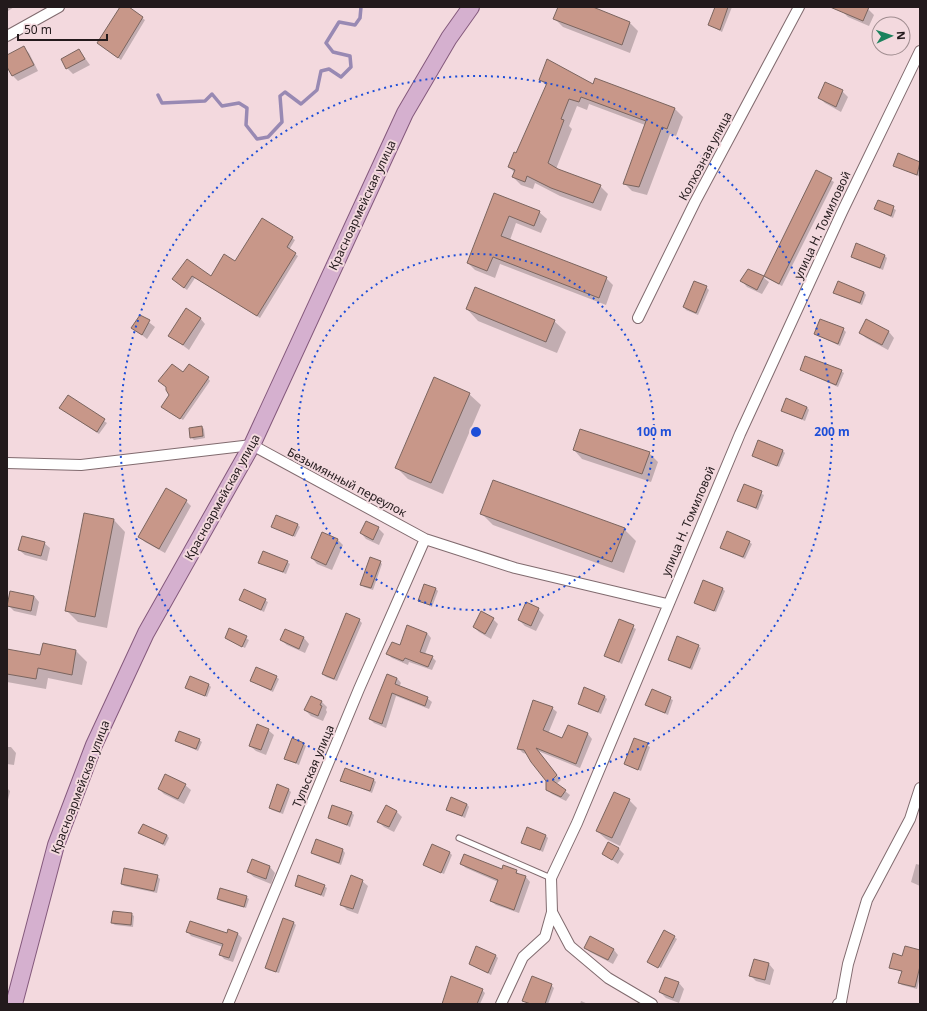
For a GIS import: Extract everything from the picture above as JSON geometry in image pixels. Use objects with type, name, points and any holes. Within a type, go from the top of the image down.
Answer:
[{"type":"main road","name":"Красноармейская улица","points":[[14,1004],[56,845],[94,745],[146,634],[252,445],[405,114],[449,38],[471,7]]},
{"type":"street","points":[[7,36],[58,7]]},
{"type":"street","name":"Колхозная улица","points":[[638,318],[695,202],[799,7]]},
{"type":"street","name":"улица Н. Томиловой","points":[[501,1004],[523,957],[545,937],[552,912],[551,878],[577,823],[667,604],[740,434],[839,219],[920,51]]},
{"type":"street","points":[[7,464],[81,465],[252,445]]},
{"type":"street","name":"Безымянный переулок","points":[[252,445],[425,539],[515,568],[667,604]]},
{"type":"street","name":"Тульская улица","points":[[228,1004],[359,689],[425,539]]},
{"type":"street","points":[[838,1004],[841,1002],[848,964],[867,900],[910,819],[920,788]]},
{"type":"street","points":[[552,912],[570,946],[608,978],[652,1004]]},
{"type":"lane","points":[[459,838],[551,878]]},
{"type":"building","points":[[120,7],[129,7],[143,17],[118,58],[97,43]]},
{"type":"building","points":[[558,7],[593,7],[630,22],[622,45],[553,19]]},
{"type":"building","points":[[715,7],[728,7],[720,30],[708,25]]},
{"type":"building","points":[[830,7],[869,7],[863,21]]},
{"type":"building","points":[[24,46],[34,65],[12,76],[7,67],[7,55]]},
{"type":"building","points":[[79,49],[85,59],[66,69],[61,59]]},
{"type":"building","points":[[547,59],[593,84],[595,78],[675,108],[667,129],[662,127],[639,187],[623,184],[646,121],[581,97],[579,102],[569,99],[561,119],[564,120],[548,163],[558,169],[601,185],[593,203],[551,188],[527,176],[525,182],[512,177],[515,170],[508,167],[514,152],[516,153],[547,83],[539,80]]},
{"type":"building","points":[[825,82],[843,90],[836,107],[818,98]]},
{"type":"building","points":[[898,153],[920,162],[917,175],[893,166]]},
{"type":"building","points":[[816,170],[832,178],[779,284],[764,276]]},
{"type":"building","points":[[494,193],[540,211],[534,226],[509,216],[501,236],[607,277],[599,298],[493,257],[487,271],[467,263]]},
{"type":"building","points":[[878,200],[894,206],[891,216],[874,209]]},
{"type":"building","points":[[262,218],[293,237],[287,247],[296,253],[257,316],[192,276],[184,288],[172,279],[187,259],[211,276],[224,254],[235,261]]},
{"type":"building","points":[[856,243],[885,255],[880,268],[851,257]]},
{"type":"building","points":[[748,269],[764,276],[757,290],[740,281]]},
{"type":"building","points":[[694,281],[707,286],[696,313],[683,307]]},
{"type":"building","points":[[838,281],[864,292],[860,303],[833,293]]},
{"type":"building","points":[[475,287],[555,320],[546,342],[466,309]]},
{"type":"building","points":[[186,308],[201,318],[183,345],[168,336]]},
{"type":"building","points":[[140,315],[150,320],[142,335],[131,328]]},
{"type":"building","points":[[820,319],[844,328],[838,344],[814,334]]},
{"type":"building","points":[[866,319],[889,331],[882,345],[859,333]]},
{"type":"building","points":[[805,356],[842,370],[836,385],[800,370]]},
{"type":"building","points":[[172,364],[183,372],[189,364],[209,377],[180,419],[161,407],[169,395],[166,387],[158,381]]},
{"type":"building","points":[[434,377],[470,393],[431,483],[395,468]]},
{"type":"building","points":[[68,395],[105,419],[97,432],[59,408]]},
{"type":"building","points":[[786,398],[807,407],[802,419],[781,411]]},
{"type":"building","points":[[202,426],[203,436],[190,438],[189,428]]},
{"type":"building","points":[[580,429],[650,452],[642,474],[573,450]]},
{"type":"building","points":[[758,440],[783,450],[777,466],[752,456]]},
{"type":"building","points":[[493,480],[625,528],[612,562],[480,514]]},
{"type":"building","points":[[744,484],[762,491],[756,508],[737,501]]},
{"type":"building","points":[[166,488],[187,500],[159,549],[138,537]]},
{"type":"building","points":[[84,513],[114,519],[95,617],[65,611]]},
{"type":"building","points":[[276,515],[298,524],[293,536],[271,527]]},
{"type":"building","points":[[366,521],[379,527],[373,540],[360,533]]},
{"type":"building","points":[[727,531],[750,541],[743,557],[720,548]]},
{"type":"building","points":[[322,532],[338,539],[326,565],[311,558]]},
{"type":"building","points":[[22,536],[45,542],[41,556],[18,550]]},
{"type":"building","points":[[263,551],[288,561],[283,572],[258,563]]},
{"type":"building","points":[[370,557],[381,561],[371,588],[360,585]]},
{"type":"building","points":[[703,580],[723,588],[714,611],[694,603]]},
{"type":"building","points":[[424,584],[436,588],[430,605],[418,601]]},
{"type":"building","points":[[244,589],[266,599],[261,610],[239,600]]},
{"type":"building","points":[[10,591],[34,596],[31,611],[7,606]]},
{"type":"building","points":[[526,602],[539,608],[531,626],[518,620]]},
{"type":"building","points":[[481,611],[494,618],[485,634],[473,627]]},
{"type":"building","points":[[346,613],[360,619],[334,679],[322,674]]},
{"type":"building","points":[[619,619],[634,625],[619,662],[604,656]]},
{"type":"building","points":[[407,625],[427,633],[420,652],[433,656],[428,667],[405,658],[403,661],[386,654],[392,642],[400,645]]},
{"type":"building","points":[[229,628],[247,636],[242,647],[225,638]]},
{"type":"building","points":[[285,629],[304,637],[299,649],[280,640]]},
{"type":"building","points":[[677,636],[699,645],[690,668],[668,660]]},
{"type":"building","points":[[43,643],[76,650],[72,675],[38,668],[36,679],[7,674],[7,649],[40,655]]},
{"type":"building","points":[[256,667],[277,676],[271,690],[250,681]]},
{"type":"building","points":[[387,674],[397,678],[395,684],[428,697],[425,706],[392,693],[382,724],[369,719]]},
{"type":"building","points":[[190,676],[209,684],[205,696],[185,688]]},
{"type":"building","points":[[584,687],[605,696],[598,712],[578,704]]},
{"type":"building","points":[[652,689],[671,697],[665,713],[645,705]]},
{"type":"building","points":[[311,696],[322,701],[320,705],[322,706],[318,716],[304,710]]},
{"type":"building","points":[[533,700],[553,707],[543,730],[562,738],[568,725],[588,733],[576,764],[536,748],[557,775],[552,780],[566,790],[561,797],[546,790],[546,781],[531,762],[524,750],[517,749]]},
{"type":"building","points":[[257,724],[269,729],[261,750],[249,746]]},
{"type":"building","points":[[179,731],[200,739],[196,749],[175,741]]},
{"type":"building","points":[[292,738],[304,743],[296,763],[284,759]]},
{"type":"building","points":[[634,738],[648,743],[638,770],[624,764]]},
{"type":"building","points":[[345,768],[374,779],[370,791],[340,781]]},
{"type":"building","points":[[165,774],[186,784],[178,799],[158,789]]},
{"type":"building","points":[[277,784],[289,789],[280,812],[269,808]]},
{"type":"building","points":[[614,792],[630,799],[612,838],[596,831]]},
{"type":"building","points":[[451,797],[467,804],[462,816],[446,810]]},
{"type":"building","points":[[332,805],[352,812],[347,825],[328,818]]},
{"type":"building","points":[[386,805],[397,811],[389,827],[377,822]]},
{"type":"building","points":[[143,824],[167,835],[163,844],[138,833]]},
{"type":"building","points":[[527,827],[546,835],[540,850],[521,843]]},
{"type":"building","points":[[316,839],[343,849],[339,863],[311,853]]},
{"type":"building","points":[[608,842],[619,848],[612,860],[602,854]]},
{"type":"building","points":[[432,844],[450,852],[441,873],[423,865]]},
{"type":"building","points":[[464,854],[502,869],[503,865],[517,870],[516,873],[526,876],[514,910],[490,901],[498,880],[460,864]]},
{"type":"building","points":[[252,859],[270,866],[266,879],[247,872]]},
{"type":"building","points":[[124,868],[158,875],[154,891],[121,884]]},
{"type":"building","points":[[298,875],[325,885],[321,895],[295,886]]},
{"type":"building","points":[[351,875],[363,880],[353,909],[340,905]]},
{"type":"building","points":[[220,888],[247,896],[244,907],[217,899]]},
{"type":"building","points":[[113,911],[132,913],[131,925],[111,923]]},
{"type":"building","points":[[283,918],[294,922],[276,972],[265,968]]},
{"type":"building","points":[[190,921],[227,933],[228,929],[238,933],[229,958],[219,955],[223,944],[186,932]]},
{"type":"building","points":[[664,930],[675,936],[658,968],[647,962]]},
{"type":"building","points":[[590,936],[614,949],[608,960],[584,948]]},
{"type":"building","points":[[476,946],[496,955],[488,973],[469,964]]},
{"type":"building","points":[[905,946],[920,950],[920,966],[915,987],[898,983],[902,971],[889,968],[893,953],[902,956]]},
{"type":"building","points":[[754,959],[769,963],[765,980],[749,976]]},
{"type":"building","points":[[451,976],[483,989],[477,1004],[442,1004]]},
{"type":"building","points":[[532,976],[552,984],[545,1004],[531,1004],[522,1001]]},
{"type":"building","points":[[665,977],[679,982],[673,998],[659,992]]},
{"type":"waterway","points":[[158,95],[162,103],[205,101],[212,94],[222,106],[239,103],[247,108],[246,125],[257,139],[268,137],[282,122],[280,96],[285,92],[301,104],[317,90],[321,71],[329,69],[341,77],[351,67],[350,56],[333,52],[326,43],[339,22],[355,25],[360,18],[361,7]]}]
